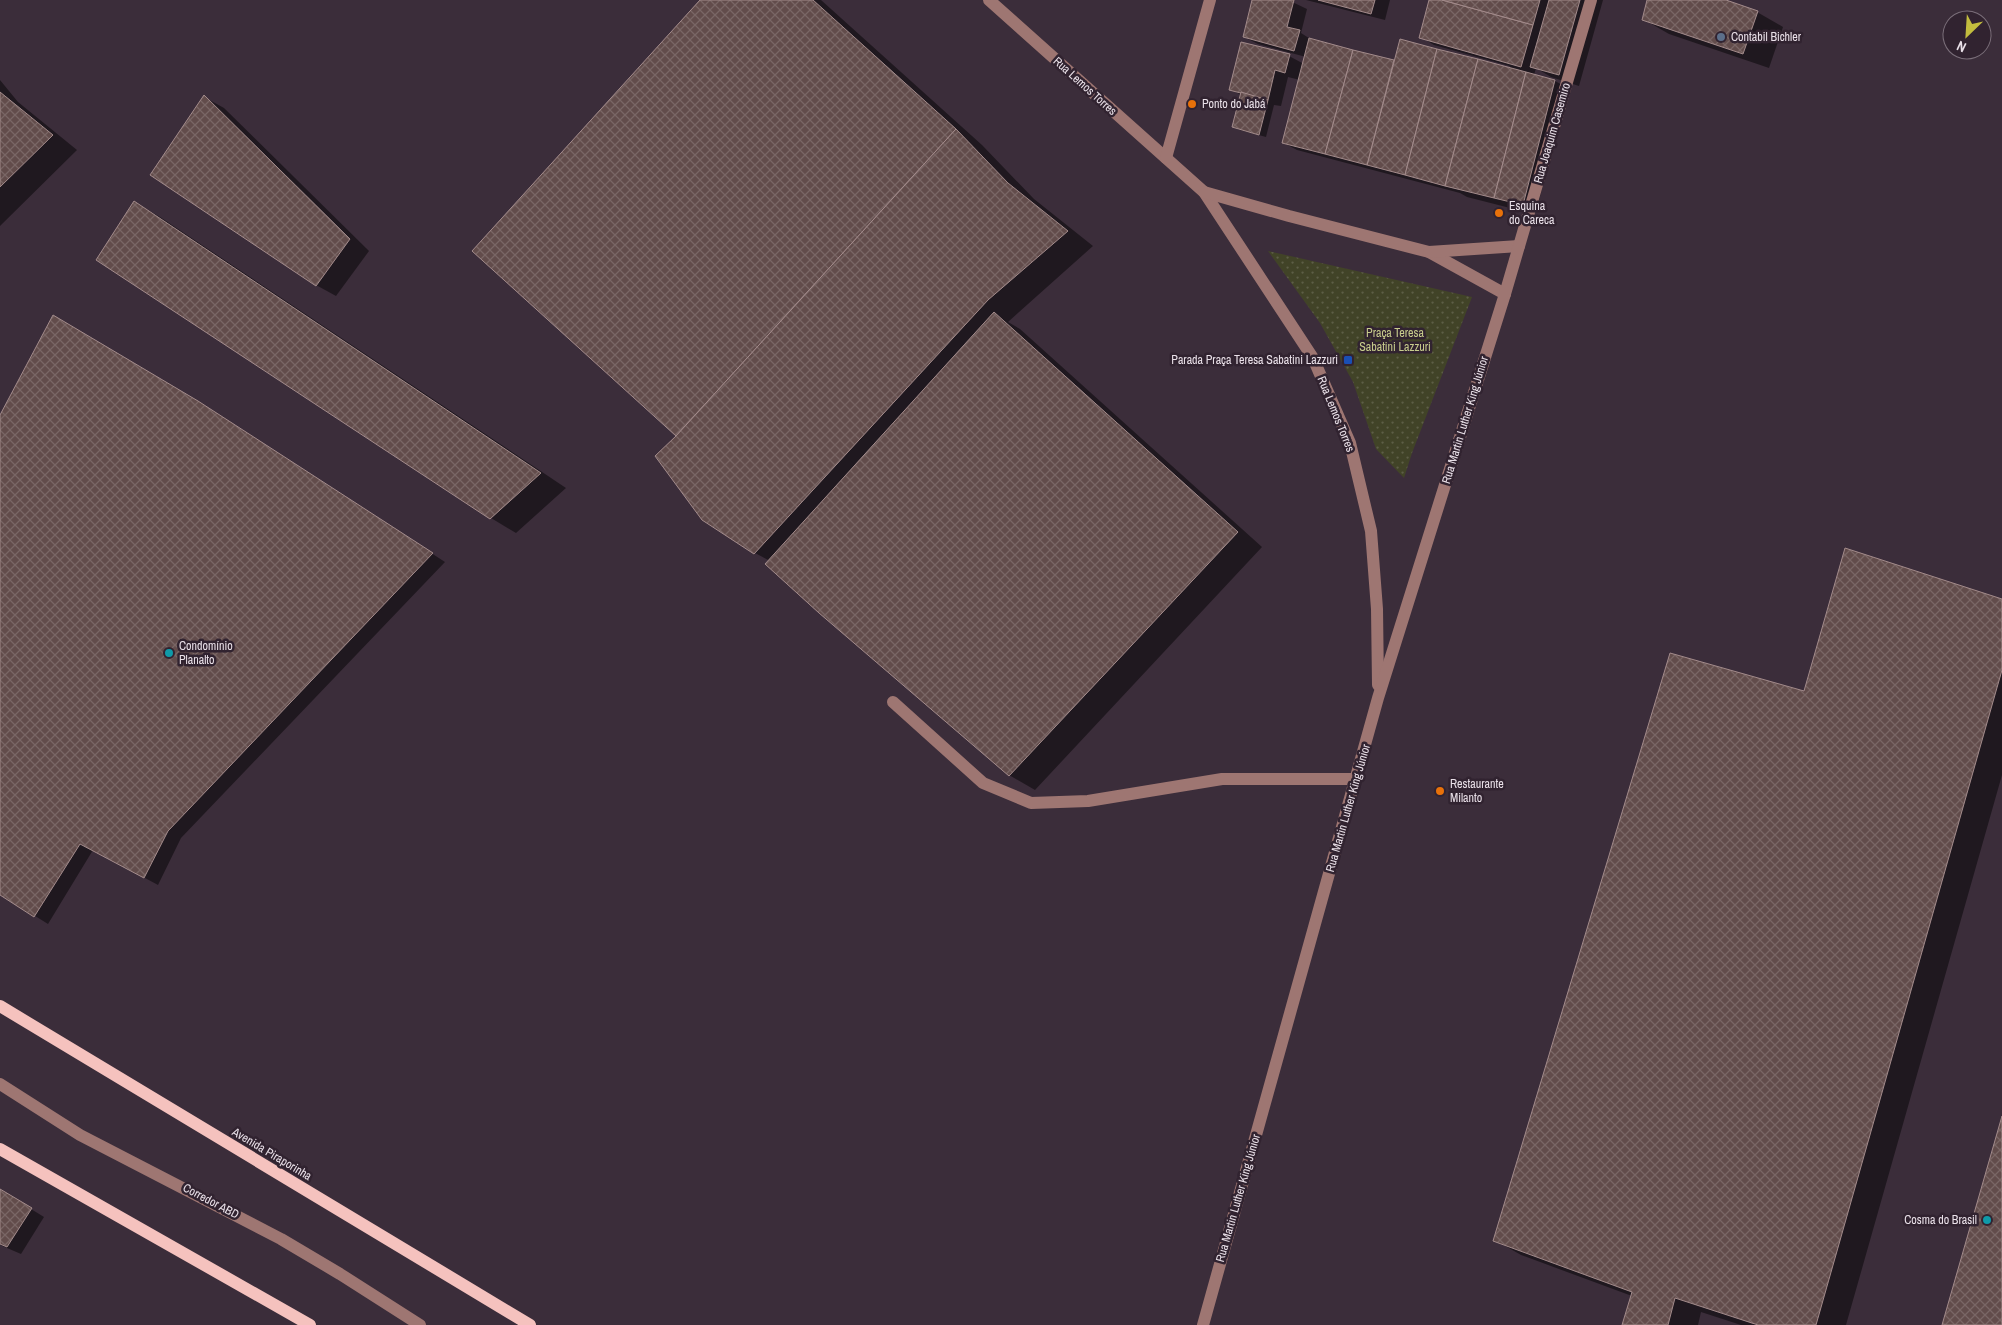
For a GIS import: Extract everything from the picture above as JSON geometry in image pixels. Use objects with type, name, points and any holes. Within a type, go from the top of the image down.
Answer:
[{"type":"main road","name":"Avenida Piraporinha","points":[[0,1006],[530,1325]]},
{"type":"main road","points":[[0,1149],[310,1325]]},
{"type":"street","name":"Rua Lemos Torres","points":[[989,0],[1204,192],[1313,358],[1350,442],[1371,531],[1377,609],[1378,698]]},
{"type":"street","points":[[1166,158],[1210,0]]},
{"type":"street","name":"Rua Joaquim Casemiro","points":[[1505,294],[1590,0]]},
{"type":"street","name":"Rua Lemos Torres","points":[[1204,192],[1429,252],[1505,294]]},
{"type":"street","name":"Rua Lemos Torres","points":[[1429,252],[1519,246]]},
{"type":"street","name":"Rua Martin Luther King Júnior","points":[[1203,1325],[1378,698],[1505,294]]},
{"type":"street","points":[[893,702],[982,783],[1031,803],[1088,801],[1222,779],[1356,779]]},
{"type":"street","name":"Corredor ABD","points":[[0,1084],[80,1135],[281,1239],[420,1325]]},
{"type":"green space","name":"Praça Teresa Sabatini Lazzuri","points":[[1268,251],[1472,297],[1404,478],[1376,449],[1353,382],[1320,323]]},
{"type":"building","points":[[700,0],[813,0],[956,129],[676,436],[472,251]]},
{"type":"building","points":[[1252,0],[1294,0],[1287,27],[1300,30],[1294,51],[1243,37]]},
{"type":"building","points":[[1318,0],[1375,0],[1371,14]]},
{"type":"building","points":[[1429,0],[1442,0],[1533,25],[1521,67],[1419,38]]},
{"type":"building","points":[[1442,0],[1540,0],[1533,25]]},
{"type":"building","points":[[1549,0],[1580,0],[1559,75],[1530,67]]},
{"type":"building","name":"Contabil Bichler","points":[[1647,0],[1726,0],[1758,11],[1743,54],[1642,20]]},
{"type":"building","points":[[1309,38],[1353,50],[1325,154],[1282,143]]},
{"type":"building","points":[[1400,39],[1437,49],[1405,175],[1367,165]]},
{"type":"building","points":[[1241,42],[1290,54],[1285,73],[1275,70],[1268,100],[1229,90]]},
{"type":"building","points":[[1437,49],[1478,59],[1445,186],[1405,175]]},
{"type":"building","points":[[1353,50],[1394,60],[1367,165],[1325,154]]},
{"type":"building","points":[[1478,59],[1526,72],[1494,198],[1445,186]]},
{"type":"building","points":[[1526,72],[1555,80],[1523,205],[1494,198]]},
{"type":"building","points":[[0,92],[53,135],[0,187]]},
{"type":"building","points":[[1241,92],[1268,100],[1259,135],[1232,127]]},
{"type":"building","points":[[204,95],[350,239],[316,286],[150,175]]},
{"type":"building","points":[[956,129],[1008,183],[1068,231],[988,300],[754,554],[702,520],[655,456],[676,436]]},
{"type":"building","points":[[134,201],[541,473],[490,519],[96,260]]},
{"type":"building","points":[[994,312],[1238,532],[1009,776],[819,613],[765,564]]},
{"type":"building","name":"Condomínio Planalto","points":[[53,315],[198,401],[433,553],[168,831],[144,878],[80,844],[34,917],[0,895],[0,415]]},
{"type":"building","points":[[1845,548],[2002,599],[2002,670],[1816,1325],[1758,1325],[1675,1298],[1668,1325],[1622,1325],[1632,1292],[1493,1241],[1670,653],[1804,691]]},
{"type":"building","name":"Cosma do Brasil","points":[[2002,1116],[2002,1325],[1942,1325]]},
{"type":"building","points":[[0,1189],[32,1208],[7,1247],[0,1244]]},
{"type":"place","name":"Contabil Bichler","points":[[1721,37]]},
{"type":"place","name":"Ponto do Jabá","points":[[1192,104]]},
{"type":"place","name":"Esquina do Careca","points":[[1499,213]]},
{"type":"place","name":"Parada Praça Teresa Sabatini Lazzuri","points":[[1348,360]]},
{"type":"place","name":"Condomínio Planalto","points":[[169,653]]},
{"type":"place","name":"Restaurante Milanto","points":[[1440,791]]},
{"type":"place","name":"Cosma do Brasil","points":[[1987,1220]]}]
